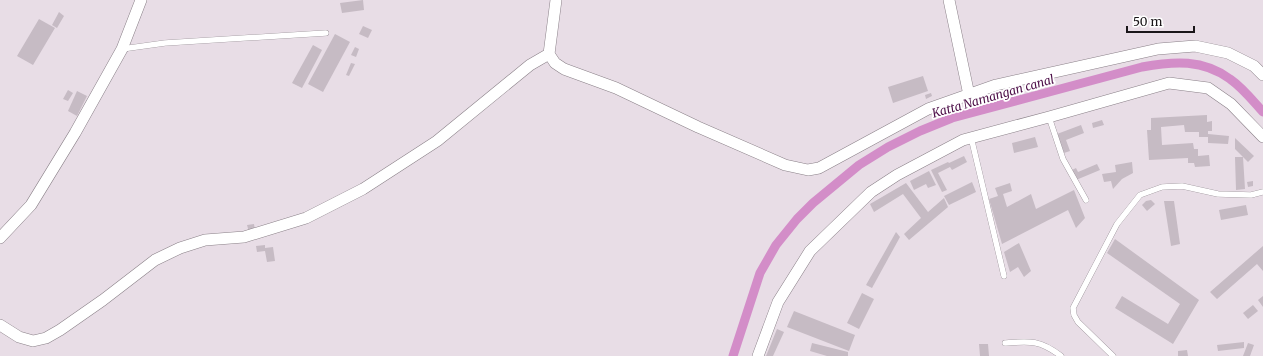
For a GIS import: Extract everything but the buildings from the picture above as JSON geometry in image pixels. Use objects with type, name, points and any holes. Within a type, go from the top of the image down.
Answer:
[{"type":"street","points":[[0,238],[31,204],[75,133],[122,49],[141,0]]},
{"type":"street","points":[[556,0],[549,54],[555,63],[564,69],[616,88],[698,127],[785,165],[808,170],[819,168],[928,109],[969,94],[996,85],[1158,49],[1195,46],[1228,53],[1254,66],[1263,75]]},
{"type":"street","points":[[948,0],[969,94]]},
{"type":"street","points":[[0,325],[19,337],[33,341],[46,338],[103,300],[155,260],[180,248],[205,240],[244,237],[306,218],[363,189],[437,141],[530,65],[549,54]]},
{"type":"street","points":[[758,356],[778,302],[810,251],[871,192],[898,175],[963,140],[1169,83],[1208,88],[1231,104],[1263,137]]},
{"type":"lane","points":[[122,49],[165,43],[326,33]]},
{"type":"lane","points":[[1049,117],[1063,160],[1086,200]]},
{"type":"lane","points":[[971,137],[1004,276]]},
{"type":"lane","points":[[1113,356],[1078,322],[1074,315],[1073,308],[1117,224],[1140,195],[1162,187],[1182,186],[1218,194],[1251,195],[1263,192]]},
{"type":"lane","points":[[1005,343],[1030,341],[1048,347],[1060,356]]},
{"type":"waterway","name":"Katta Namangan canal","points":[[733,356],[760,273],[776,245],[797,219],[813,203],[859,165],[888,147],[920,131],[952,118],[1142,67],[1177,63],[1199,65],[1220,72],[1239,86],[1263,112]]}]
